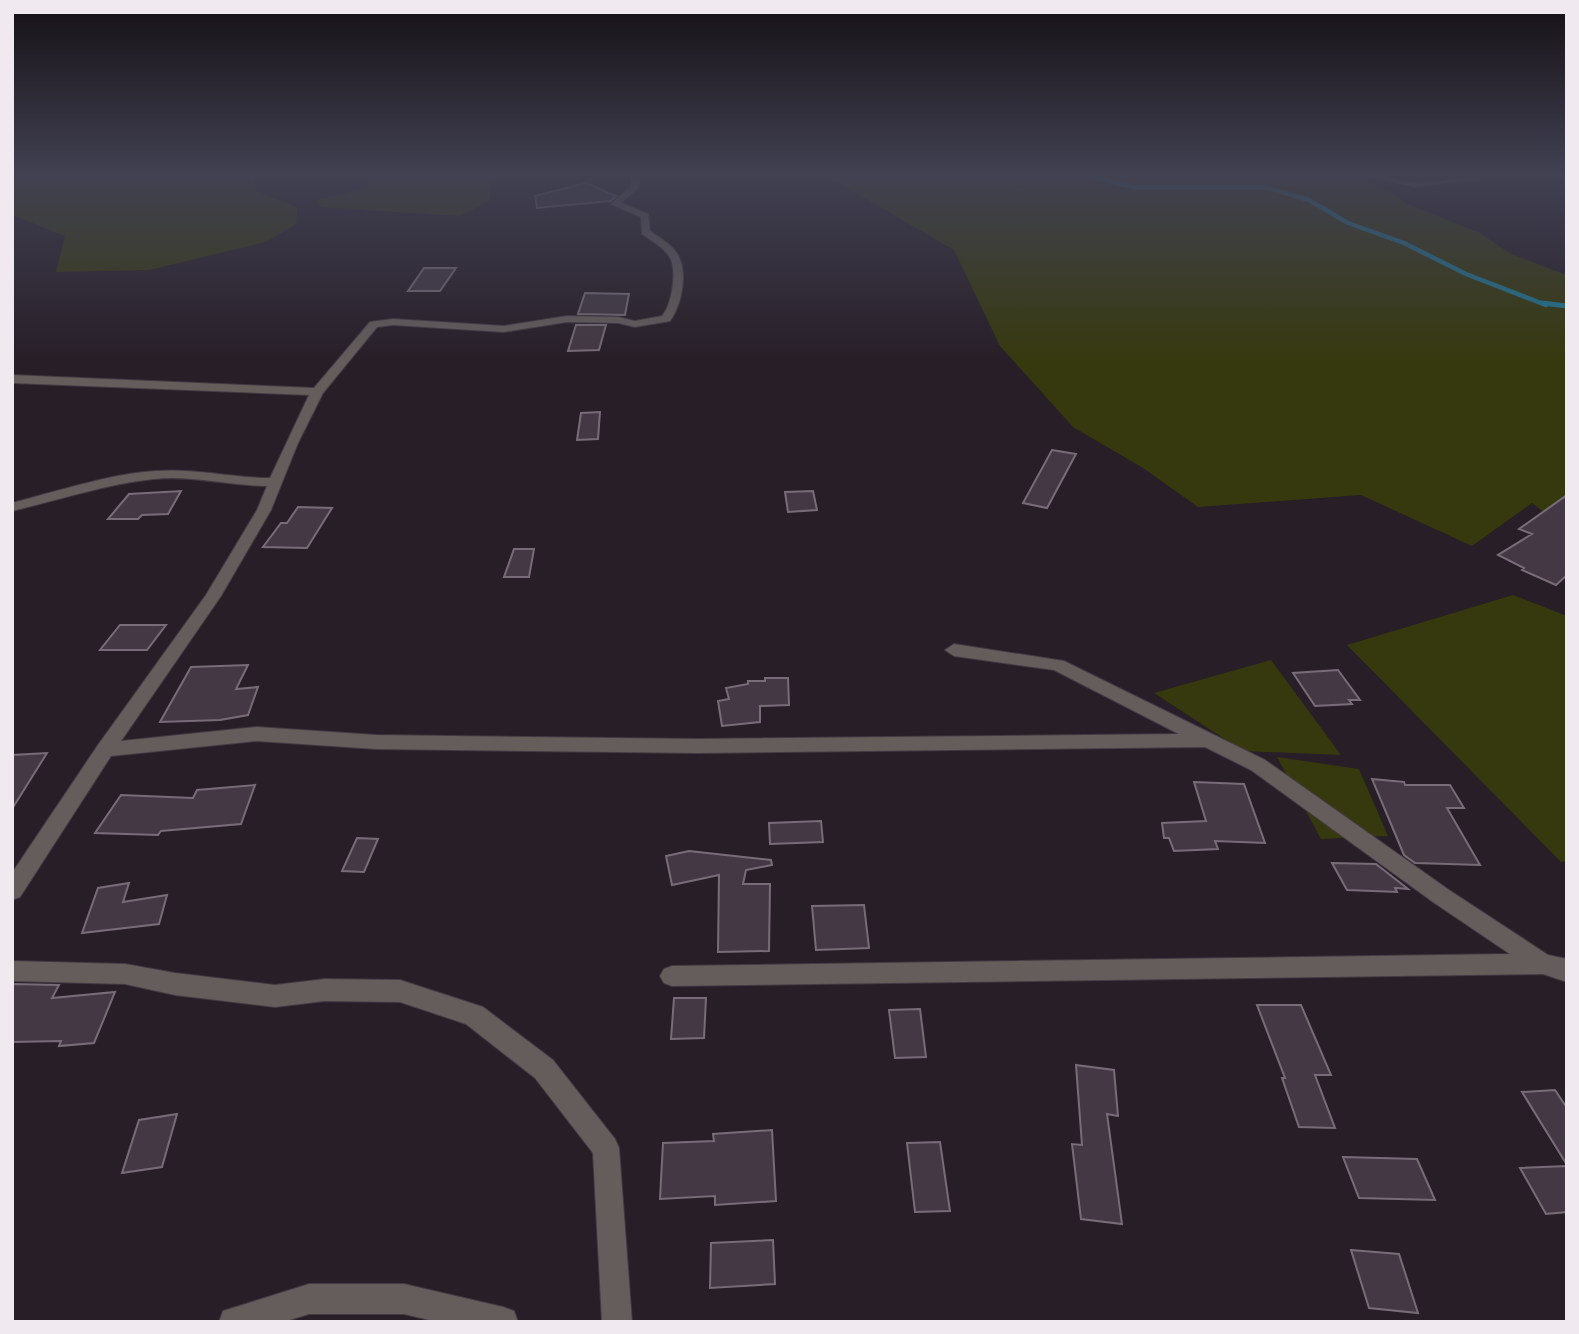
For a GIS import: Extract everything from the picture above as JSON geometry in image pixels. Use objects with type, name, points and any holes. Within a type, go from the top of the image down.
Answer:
[{"type":"street","points":[[12,891],[104,750],[213,596],[264,510],[317,392],[374,324],[393,322],[503,329],[568,319],[618,320],[635,324],[666,319],[674,309],[678,263],[671,251],[654,238]]},
{"type":"street","points":[[12,379],[317,392]]},
{"type":"street","points":[[12,507],[97,485],[155,475],[194,475],[223,477],[241,482],[275,482]]},
{"type":"street","points":[[954,650],[1058,664],[1258,765],[1441,896],[1543,964]]},
{"type":"street","points":[[104,750],[257,734],[376,742],[698,746],[1209,740]]},
{"type":"street","points":[[672,976],[1543,964],[1560,967],[1567,972]]},
{"type":"street","points":[[12,971],[125,974],[175,984],[275,996],[325,990],[400,991],[474,1016],[544,1069],[606,1148],[617,1322]]},
{"type":"street","points":[[234,1322],[309,1299],[404,1299],[503,1322]]},
{"type":"green space","points":[[64,238],[272,238],[149,270],[56,272]]},
{"type":"green space","points":[[934,238],[1488,238],[1511,254],[1567,275],[1567,530],[1532,503],[1472,546],[1361,495],[1198,507],[1143,468],[1073,427],[1000,346],[954,250]]},
{"type":"green space","points":[[1513,595],[1567,616],[1567,861],[1561,862],[1347,645]]},
{"type":"green space","points":[[1271,660],[1341,755],[1243,751],[1154,693]]},
{"type":"green space","points":[[1277,757],[1359,769],[1388,836],[1321,839]]},
{"type":"building","points":[[424,268],[456,268],[440,291],[408,291]]},
{"type":"building","points":[[585,293],[629,294],[625,315],[578,314]]},
{"type":"building","points":[[576,325],[606,325],[599,350],[568,351]]},
{"type":"building","points":[[600,412],[598,439],[577,440],[581,413]]},
{"type":"building","points":[[1052,450],[1076,454],[1047,508],[1023,503]]},
{"type":"building","points":[[181,491],[168,514],[142,515],[138,519],[108,519],[129,494]]},
{"type":"building","points":[[813,491],[817,510],[788,512],[785,492]]},
{"type":"building","points":[[1567,495],[1567,575],[1556,585],[1522,570],[1524,568],[1498,555],[1532,534],[1519,529]]},
{"type":"building","points":[[298,507],[332,508],[307,548],[263,547],[281,523],[287,523]]},
{"type":"building","points":[[514,549],[534,549],[529,577],[504,577]]},
{"type":"building","points":[[120,625],[166,625],[147,650],[100,650]]},
{"type":"building","points":[[248,665],[236,689],[258,687],[248,715],[220,720],[160,722],[191,667]]},
{"type":"building","points":[[1338,670],[1360,700],[1349,700],[1352,704],[1315,706],[1293,673]]},
{"type":"building","points":[[765,678],[788,678],[789,705],[760,706],[760,722],[722,726],[718,701],[729,699],[726,688],[748,684],[748,681],[765,681]]},
{"type":"building","points":[[47,753],[12,809],[12,755]]},
{"type":"building","points":[[1372,779],[1404,782],[1405,785],[1450,785],[1464,808],[1447,808],[1480,865],[1415,863],[1404,855]]},
{"type":"building","points":[[1194,782],[1244,784],[1265,843],[1215,841],[1218,849],[1174,851],[1169,838],[1164,838],[1162,823],[1206,821]]},
{"type":"building","points":[[255,785],[241,824],[161,831],[158,835],[95,833],[121,795],[193,798],[197,790]]},
{"type":"building","points":[[821,821],[823,842],[770,844],[769,823]]},
{"type":"building","points":[[357,838],[378,839],[364,872],[342,871]]},
{"type":"building","points":[[689,851],[771,860],[772,865],[746,870],[743,884],[770,884],[769,951],[718,952],[719,875],[672,885],[666,856]]},
{"type":"building","points":[[1332,863],[1376,864],[1408,889],[1395,888],[1397,892],[1347,890]]},
{"type":"building","points":[[129,883],[123,902],[167,895],[159,924],[82,933],[98,888]]},
{"type":"building","points":[[864,905],[869,948],[816,950],[812,906]]},
{"type":"building","points":[[12,984],[59,985],[52,998],[115,992],[94,1043],[59,1046],[61,1041],[12,1042]]},
{"type":"building","points":[[674,998],[706,998],[704,1038],[671,1039]]},
{"type":"building","points":[[1257,1005],[1301,1005],[1331,1075],[1315,1075],[1335,1128],[1299,1127],[1282,1078],[1285,1078]]},
{"type":"building","points":[[920,1009],[926,1057],[895,1058],[889,1010]]},
{"type":"building","points":[[1076,1065],[1114,1070],[1118,1116],[1107,1114],[1122,1224],[1081,1219],[1072,1144],[1082,1145]]},
{"type":"building","points":[[1555,1090],[1567,1108],[1567,1165],[1522,1092]]},
{"type":"building","points":[[177,1114],[162,1167],[122,1173],[139,1120]]},
{"type":"building","points":[[772,1130],[776,1201],[715,1205],[715,1196],[660,1199],[663,1143],[714,1141],[713,1134]]},
{"type":"building","points":[[940,1142],[950,1211],[915,1212],[907,1143]]},
{"type":"building","points":[[1343,1157],[1417,1159],[1435,1200],[1359,1198]]},
{"type":"building","points":[[1567,1166],[1567,1212],[1546,1214],[1520,1168]]},
{"type":"building","points":[[773,1240],[775,1284],[710,1288],[711,1243]]},
{"type":"building","points":[[1351,1250],[1399,1254],[1418,1313],[1369,1308]]},
{"type":"waterway","points":[[1391,238],[1466,274],[1546,305]]},
{"type":"waterway","points":[[1542,303],[1567,306]]}]
